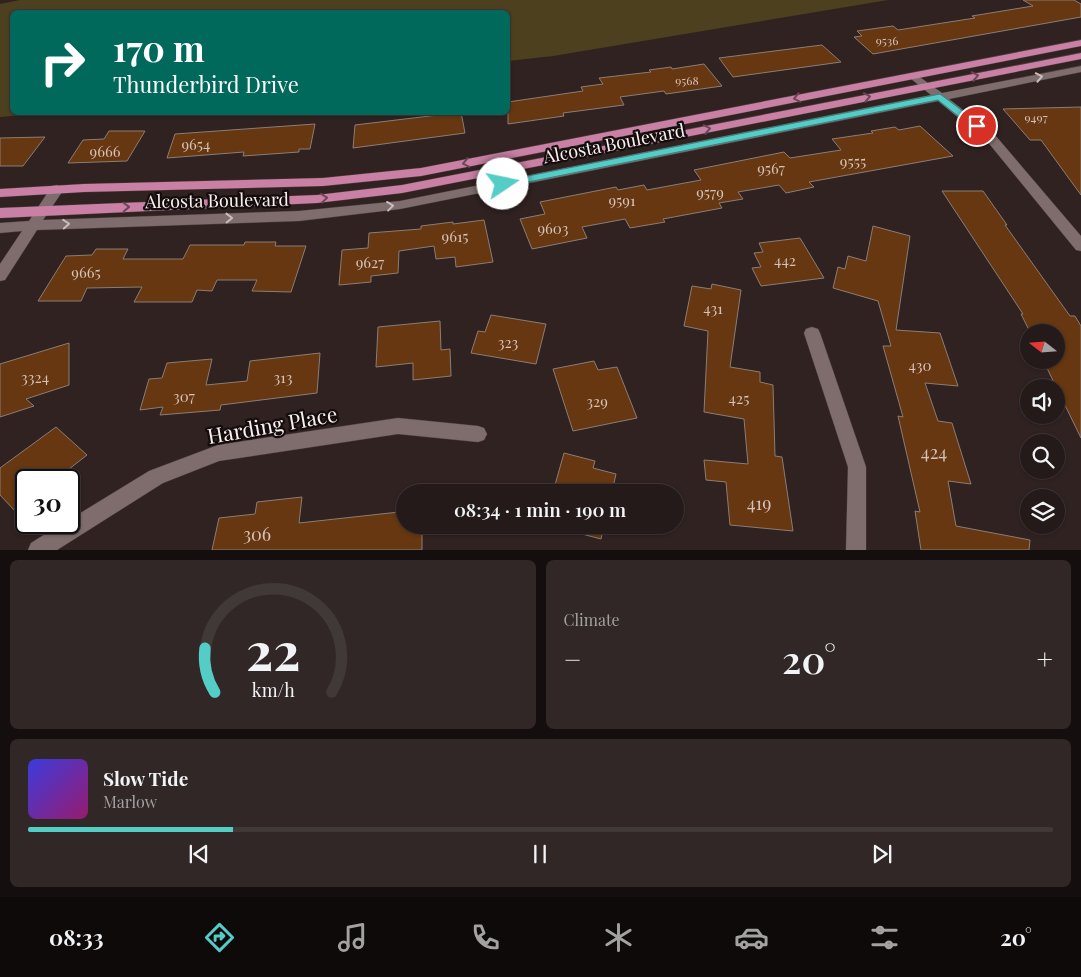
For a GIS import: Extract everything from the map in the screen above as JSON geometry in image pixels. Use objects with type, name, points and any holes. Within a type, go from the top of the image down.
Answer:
[{"type":"main road","name":"Alcosta Boulevard","points":[[0,193],[57,189],[323,182],[421,172],[1081,43]]},
{"type":"main road","name":"Alcosta Boulevard","points":[[0,213],[317,199],[402,189],[1081,56]]},
{"type":"street","name":"Alcosta Boulevard","points":[[0,228],[174,219],[299,216],[400,205],[1081,69]]},
{"type":"street","points":[[914,76],[991,138],[1081,246]]},
{"type":"street","points":[[0,276],[57,189]]},
{"type":"street","points":[[812,334],[857,467],[856,550]]},
{"type":"street","name":"Harding Place","points":[[38,550],[156,477],[218,453],[398,426],[478,434]]},
{"type":"shaded area","points":[[20,0],[888,0],[553,56],[510,61],[510,10],[10,10],[10,115],[22,115],[0,117],[0,4]]},
{"type":"building","points":[[1023,0],[1074,0],[1081,4],[1081,17],[873,54],[854,37],[862,36],[857,31],[893,26],[898,30],[975,18],[972,16],[1033,6]]},
{"type":"building","points":[[822,45],[841,62],[733,77],[719,58]]},
{"type":"building","points":[[704,64],[722,86],[666,94],[664,91],[620,97],[624,105],[563,113],[564,116],[508,124],[510,102],[583,91],[581,87],[603,84],[599,78],[651,72],[649,70],[671,67],[672,69]]},
{"type":"building","points":[[1081,107],[1081,195],[1041,140],[1030,140],[1003,109]]},
{"type":"building","points":[[438,115],[462,115],[465,133],[353,148],[355,125]]},
{"type":"building","points":[[315,124],[310,149],[299,149],[299,152],[243,156],[244,152],[167,158],[175,134]]},
{"type":"building","points":[[920,126],[953,156],[809,182],[814,187],[786,193],[779,185],[738,192],[743,199],[719,203],[722,208],[663,219],[665,222],[630,228],[625,219],[582,227],[587,238],[532,249],[520,219],[545,214],[540,202],[616,187],[618,190],[644,185],[647,190],[701,180],[694,170],[784,152],[790,158],[841,150],[832,139],[873,133],[871,131],[895,127],[899,130]]},
{"type":"building","points":[[109,131],[145,131],[127,161],[68,163],[83,140],[104,139]]},
{"type":"building","points":[[45,137],[23,166],[0,166],[0,138]]},
{"type":"building","points":[[942,191],[983,191],[1070,316],[1075,316],[1081,326],[1081,438],[1065,405],[1065,379],[1052,379],[1047,369],[1065,369],[1065,324],[1026,324],[1021,314],[1023,314]]},
{"type":"building","points":[[484,220],[493,262],[456,267],[455,257],[436,259],[434,246],[399,251],[398,273],[371,276],[371,282],[339,285],[342,250],[368,248],[369,233],[421,229],[421,226]]},
{"type":"building","points":[[873,226],[910,236],[896,330],[940,333],[958,386],[925,383],[938,421],[952,423],[971,484],[948,481],[956,526],[1030,540],[1029,550],[921,550],[915,511],[920,512],[898,416],[903,417],[883,346],[891,346],[878,301],[833,288],[838,267],[845,269],[848,256],[866,261]]},
{"type":"building","points":[[800,238],[824,278],[761,286],[752,268],[761,267],[754,253],[763,252],[759,243]]},
{"type":"building","points":[[245,242],[276,242],[275,246],[306,246],[291,292],[252,291],[257,280],[217,280],[212,291],[197,290],[192,302],[134,302],[142,287],[87,288],[81,301],[38,301],[66,256],[92,255],[96,249],[128,249],[123,259],[183,259],[190,245],[244,245]]},
{"type":"building","points":[[712,284],[741,290],[730,367],[760,372],[760,382],[773,385],[775,456],[782,457],[793,531],[730,525],[726,482],[706,480],[704,460],[748,464],[744,419],[704,412],[708,331],[684,326],[692,286],[711,289]]},
{"type":"building","points":[[491,315],[546,324],[536,364],[471,353],[478,331],[485,332]]},
{"type":"building","points":[[440,321],[441,350],[450,349],[451,376],[413,380],[413,363],[376,367],[378,327]]},
{"type":"building","points":[[69,343],[69,385],[26,399],[34,406],[0,417],[0,364]]},
{"type":"building","points":[[320,353],[317,393],[221,405],[220,410],[160,415],[163,407],[140,410],[149,379],[162,378],[167,363],[212,359],[206,385],[247,381],[250,361]]},
{"type":"building","points":[[594,361],[598,370],[617,367],[637,418],[573,431],[553,369]]},
{"type":"building","points":[[56,427],[87,455],[69,469],[15,469],[15,511],[0,495],[0,468]]},
{"type":"building","points":[[564,453],[595,461],[593,468],[616,474],[614,484],[555,484]]},
{"type":"building","points":[[302,497],[299,523],[396,512],[396,534],[422,534],[422,550],[212,550],[219,518],[255,514],[257,502]]},
{"type":"building","points":[[582,534],[602,534],[601,539]]},
{"type":"route","points":[[503,184],[940,97],[977,126]]}]
